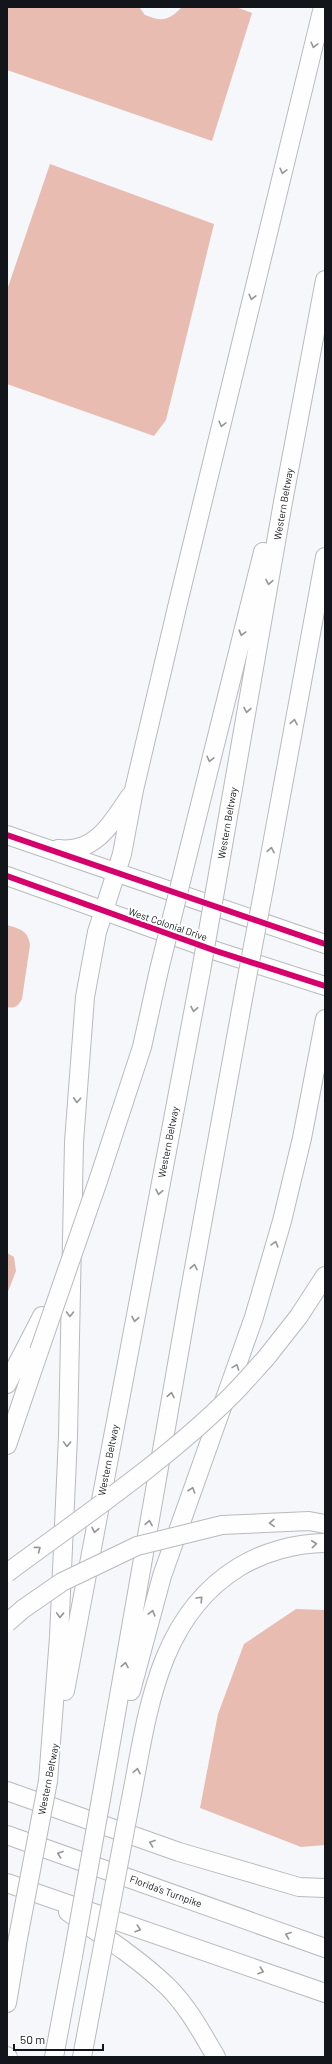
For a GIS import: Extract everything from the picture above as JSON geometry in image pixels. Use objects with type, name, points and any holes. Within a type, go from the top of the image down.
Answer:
[{"type":"highway","points":[[48,1781],[60,1630],[68,1436],[74,1142],[85,997],[103,912],[122,854],[134,790],[323,7]]},
{"type":"highway","name":"Western Beltway","points":[[7,2003],[201,971],[283,502],[325,280]]},
{"type":"highway","points":[[7,1445],[98,1181],[142,1047],[159,970],[221,714],[264,549],[283,502]]},
{"type":"highway","points":[[54,2057],[101,1800],[190,1290],[325,557]]},
{"type":"highway","points":[[50,848],[69,850],[77,849],[95,839],[107,830],[134,790]]},
{"type":"highway","points":[[7,834],[50,848],[116,873],[325,944]]},
{"type":"highway","name":"West Colonial Drive","points":[[7,876],[90,905],[103,912],[325,986]]},
{"type":"highway","points":[[101,1800],[162,1576],[254,1317],[278,1236],[302,1138],[325,1019]]},
{"type":"highway","points":[[7,1384],[42,1316],[98,1181]]},
{"type":"highway","points":[[7,1573],[142,1472],[190,1433],[230,1397],[266,1358],[299,1316],[325,1276]]},
{"type":"highway","points":[[7,1623],[23,1608],[62,1582],[137,1546],[222,1525],[309,1521],[325,1524]]},
{"type":"highway","points":[[82,2057],[129,1809],[149,1714],[167,1649],[184,1619],[198,1600],[226,1574],[247,1562],[285,1548],[325,1543]]},
{"type":"highway","points":[[7,1792],[304,1896],[325,1901]]},
{"type":"highway","name":"Florida's Turnpike","points":[[7,1835],[325,1948]]},
{"type":"highway","points":[[179,1852],[299,1887],[325,1888]]},
{"type":"highway","points":[[7,1883],[325,1993]]},
{"type":"highway","points":[[48,1897],[140,1963],[168,1988],[195,2020],[216,2057]]},
{"type":"shaded area","points":[[7,7],[139,7],[145,15],[156,19],[169,18],[182,7],[236,7],[252,13],[212,141],[7,70]]},
{"type":"shaded area","points":[[50,164],[214,224],[166,420],[154,436],[7,384],[7,290]]},
{"type":"shaded area","points":[[7,925],[23,931],[29,940],[30,945],[22,999],[18,1005],[12,1008],[7,1007]]},
{"type":"shaded area","points":[[7,1253],[14,1257],[16,1271],[7,1294]]},
{"type":"shaded area","points":[[296,1609],[325,1610],[325,1845],[301,1847],[200,1808],[218,1714],[244,1644]]},
{"type":"cycle path","points":[[7,835],[325,944]]},
{"type":"cycle path","points":[[7,876],[216,951],[325,986]]}]
